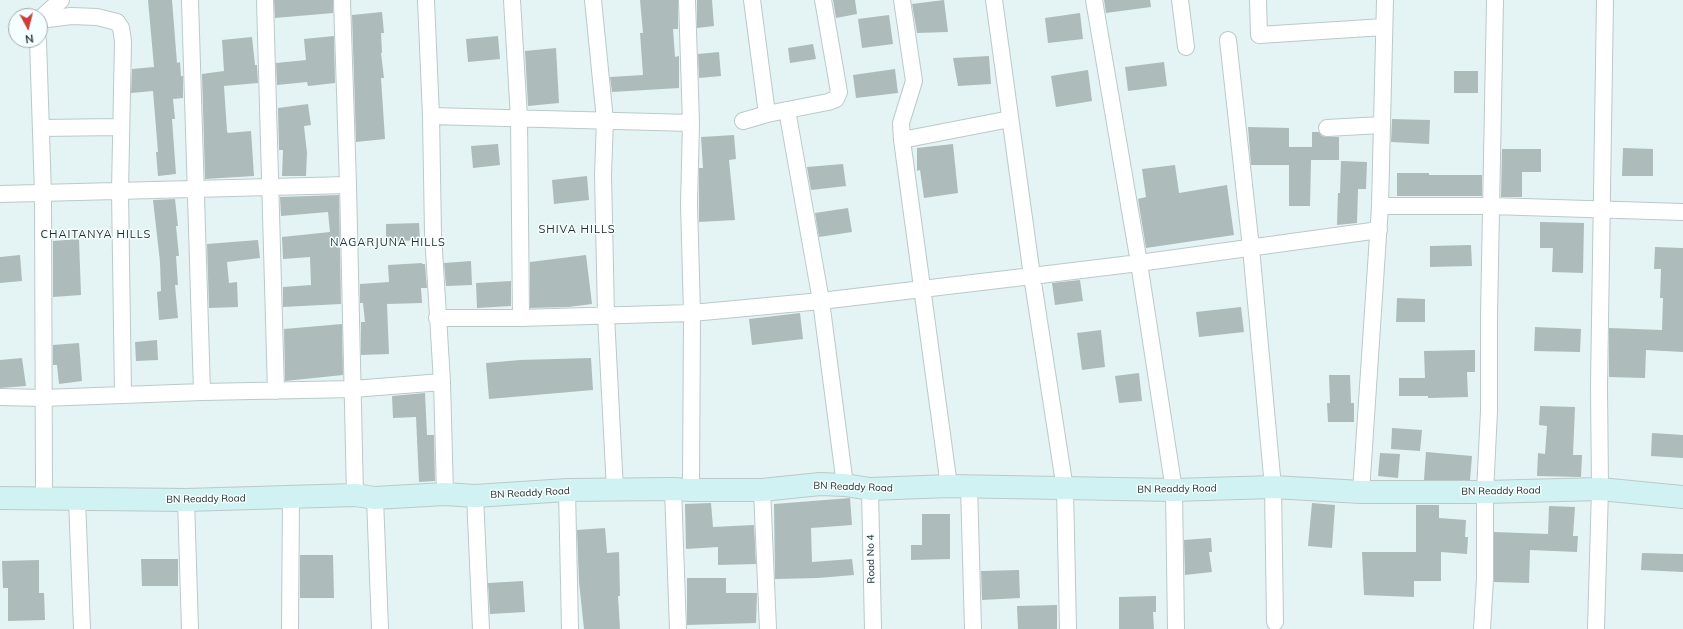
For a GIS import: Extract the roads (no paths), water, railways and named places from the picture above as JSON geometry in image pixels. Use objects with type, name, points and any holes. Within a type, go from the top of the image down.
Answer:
[{"type":"street","points":[[48,12],[61,0]]},
{"type":"street","points":[[190,0],[202,392]]},
{"type":"street","points":[[265,0],[276,390]]},
{"type":"street","points":[[342,0],[353,389],[380,629]]},
{"type":"street","points":[[426,0],[431,116],[433,234],[442,382],[445,494]]},
{"type":"street","points":[[512,0],[519,118],[521,318]]},
{"type":"street","points":[[593,0],[605,120],[603,175],[606,316],[615,490]]},
{"type":"street","points":[[678,629],[682,490],[692,313],[689,204],[691,123],[687,0]]},
{"type":"street","points":[[752,0],[767,114]]},
{"type":"street","points":[[743,121],[767,114],[828,102],[836,99],[839,92],[822,0]]},
{"type":"street","points":[[902,0],[914,81],[901,123],[902,140],[923,288],[959,486],[973,629]]},
{"type":"street","points":[[994,0],[1032,276],[1065,489],[1068,629]]},
{"type":"street","points":[[1094,0],[1139,263],[1174,490],[1176,629]]},
{"type":"street","points":[[1180,0],[1186,47]]},
{"type":"street","points":[[1258,0],[1259,35],[1384,27]]},
{"type":"street","points":[[1361,492],[1379,230],[1385,0]]},
{"type":"street","points":[[1482,629],[1485,579],[1485,492],[1489,411],[1488,316],[1495,0]]},
{"type":"street","points":[[1596,629],[1600,490],[1599,386],[1605,0]]},
{"type":"street","points":[[48,18],[71,16],[96,17],[116,22],[121,28],[123,40],[120,192],[123,394]]},
{"type":"street","points":[[1228,40],[1273,487],[1275,622]]},
{"type":"street","points":[[38,48],[43,194],[44,499]]},
{"type":"street","points":[[787,110],[820,301],[845,485]]},
{"type":"street","points":[[431,116],[691,123]]},
{"type":"street","points":[[902,140],[1010,119]]},
{"type":"street","points":[[1327,128],[1381,125]]},
{"type":"street","points":[[41,128],[121,127]]},
{"type":"street","points":[[0,194],[348,185]]},
{"type":"street","points":[[1380,206],[1491,206],[1683,212]]},
{"type":"street","points":[[437,318],[521,318],[692,313],[820,301],[1032,276],[1379,230]]},
{"type":"street","points":[[0,397],[43,398],[123,394],[353,389],[442,382]]},
{"type":"street","name":"BN Readdy Road","points":[[0,498],[186,500],[445,494],[475,496],[567,490],[762,490],[820,484],[845,485],[870,489],[959,486],[1174,490],[1273,487],[1361,492],[1600,490],[1683,497]]},
{"type":"street","name":"Road No 4","points":[[870,489],[873,629]]},
{"type":"street","points":[[567,490],[570,629]]},
{"type":"street","points":[[762,490],[768,629]]},
{"type":"street","points":[[475,496],[481,629]]},
{"type":"street","points":[[290,629],[291,497]]},
{"type":"street","points":[[77,499],[82,629]]},
{"type":"street","points":[[186,500],[190,629]]},
{"type":"district","name":"SHIVA HILLS","points":[[577,230]]},
{"type":"district","name":"CHAITANYA HILLS","points":[[96,235]]},
{"type":"district","name":"NAGARJUNA HILLS","points":[[388,243]]}]
